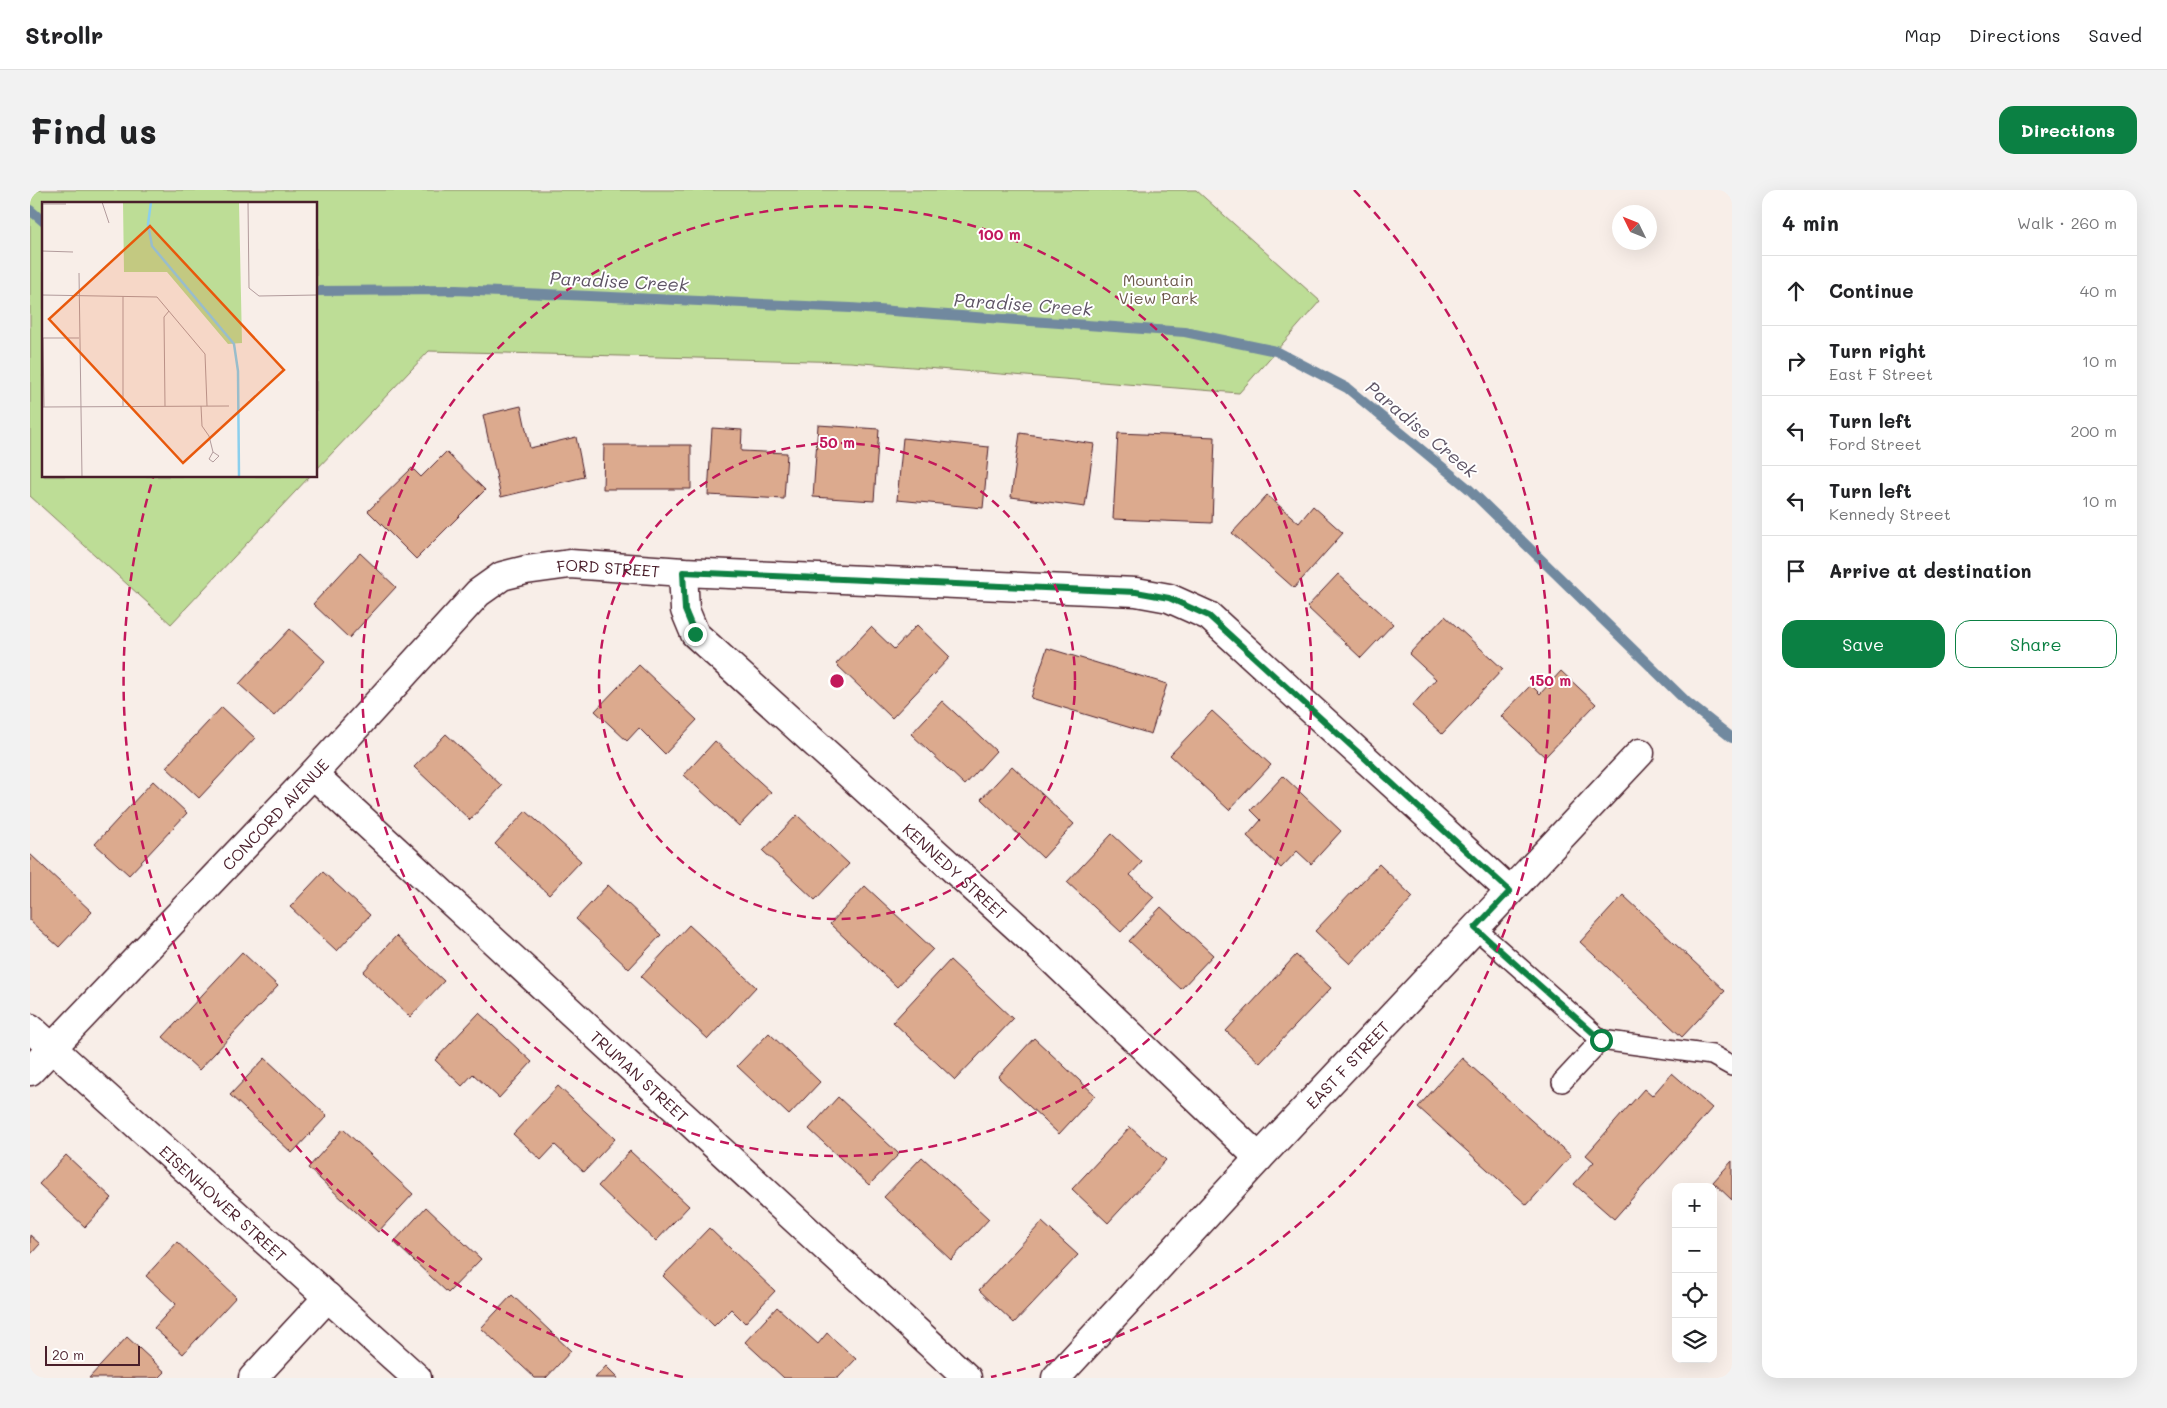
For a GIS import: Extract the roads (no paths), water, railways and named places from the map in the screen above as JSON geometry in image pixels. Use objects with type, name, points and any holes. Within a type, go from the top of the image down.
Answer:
[{"type":"street","name":"FORD STREET","points":[[526,570],[570,564],[683,572],[1136,592],[1169,598],[1209,616],[1510,891]]},
{"type":"street","name":"CONCORD AVENUE","points":[[30,1071],[313,774],[478,593],[502,576],[526,570]]},
{"type":"street","name":"KENNEDY STREET","points":[[683,572],[685,610],[695,634],[1037,945],[1259,1158]]},
{"type":"street","name":"EAST F STREET","points":[[1056,1378],[1259,1158],[1640,753]]},
{"type":"street","name":"TRUMAN STREET","points":[[313,774],[967,1378]]},
{"type":"street","name":"EISENHOWER STREET","points":[[30,1028],[418,1378]]},
{"type":"street","points":[[253,1378],[328,1297]]},
{"type":"lane","points":[[1475,928],[1601,1040],[1712,1055],[1732,1066]]},
{"type":"lane","points":[[1562,1082],[1601,1040]]},
{"type":"waterway","name":"Paradise Creek","points":[[30,210],[42,220]]},
{"type":"waterway","name":"Paradise Creek","points":[[318,291],[456,290],[851,308],[1185,332],[1276,351],[1347,388],[1469,489],[1688,703],[1732,738]]},
{"type":"park label","name":"Mountain View Park","points":[[1158,288]]}]
